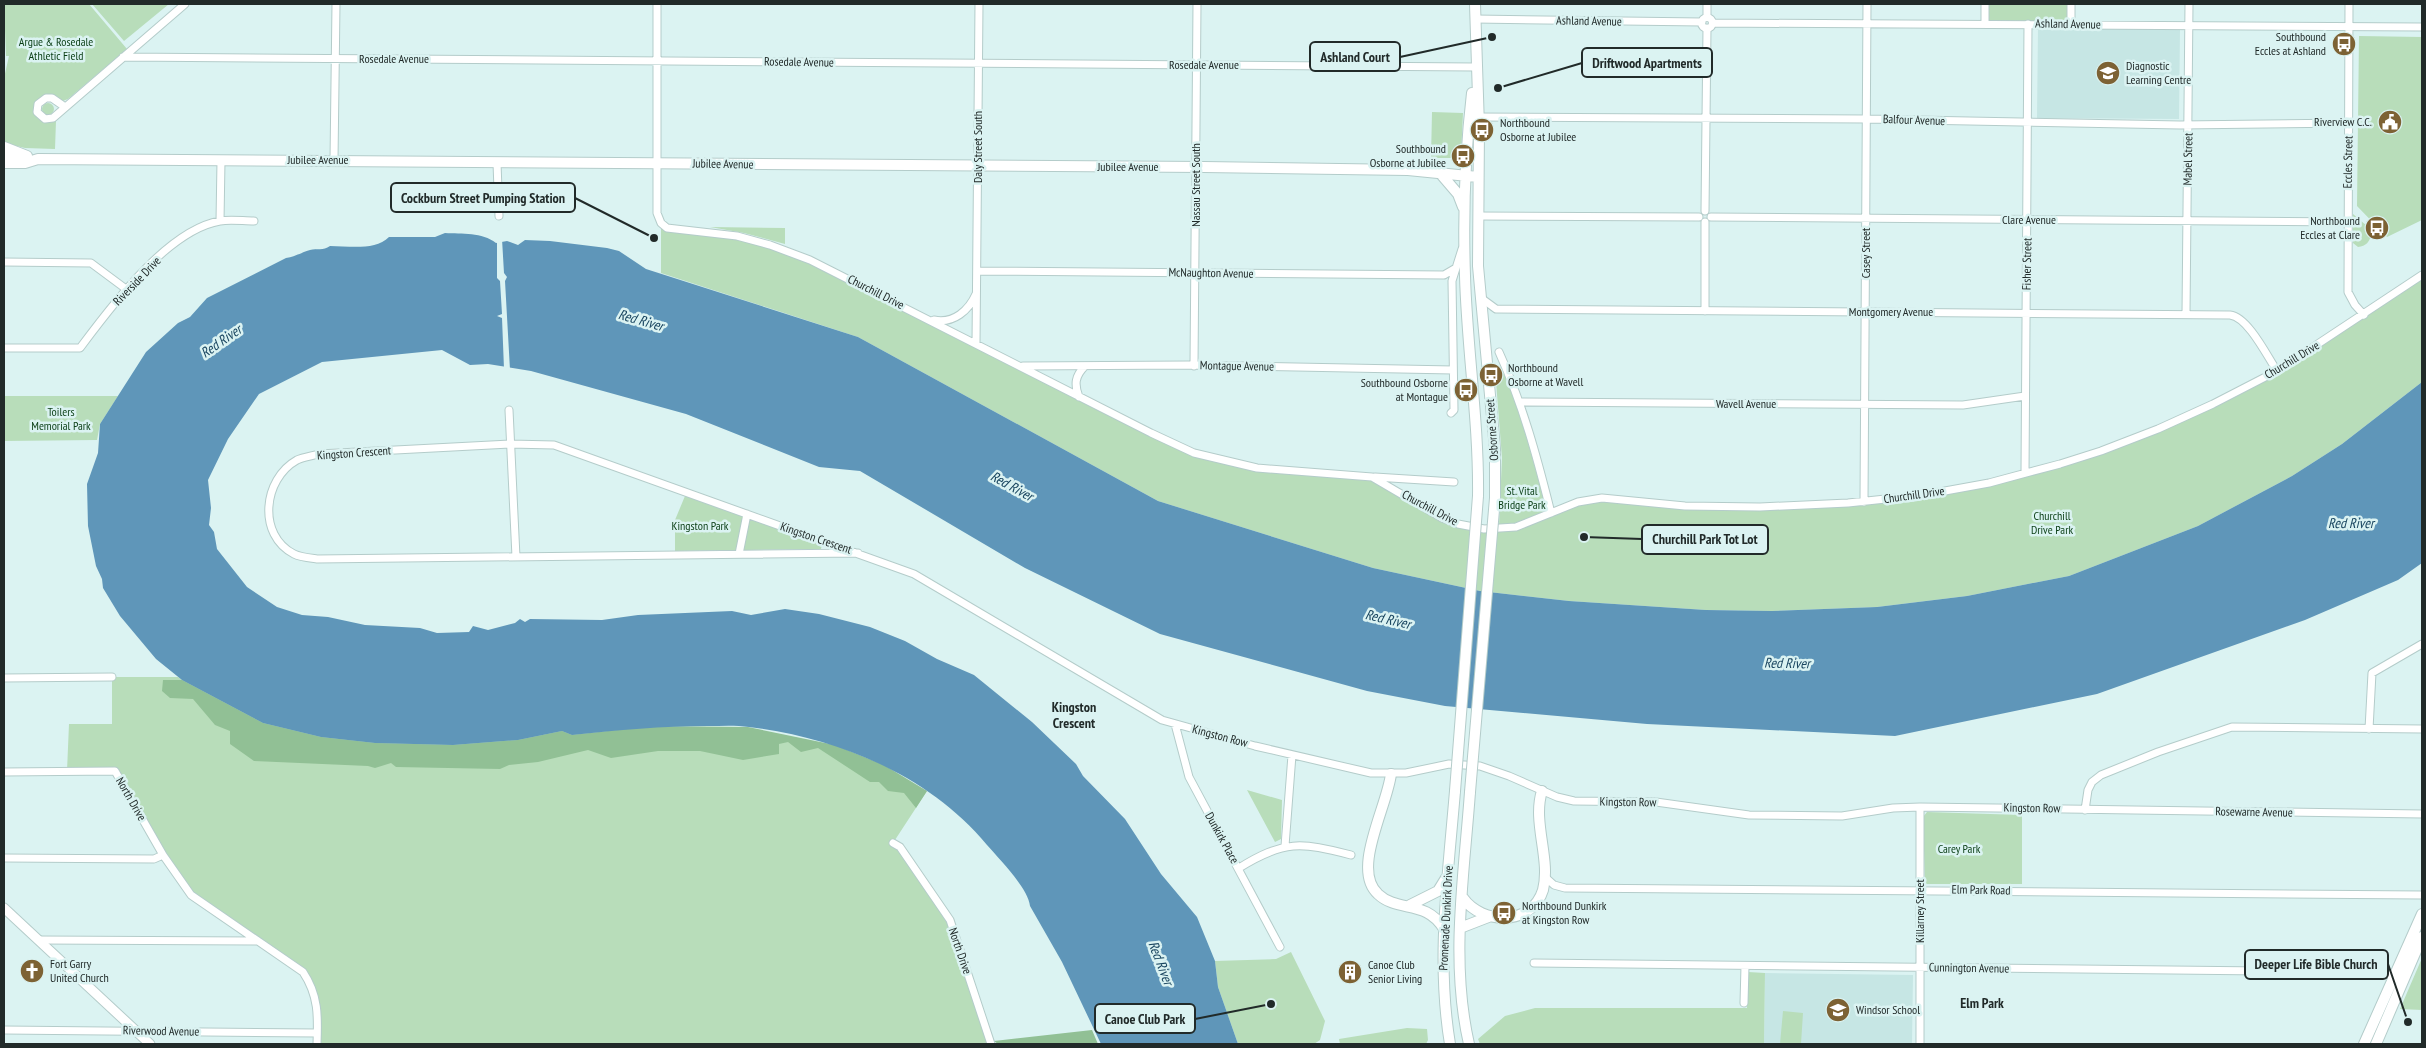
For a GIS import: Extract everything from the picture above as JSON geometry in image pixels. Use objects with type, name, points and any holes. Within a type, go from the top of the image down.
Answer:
[{"type":"main road","name":"Osborne Street","points":[[1470,792],[1495,498],[1495,448],[1478,266],[1476,4]]},
{"type":"main road","name":"Osborne Street","points":[[1455,791],[1478,496],[1479,449],[1465,276],[1466,173],[1475,67]]},
{"type":"main road","points":[[4,146],[27,156]]},
{"type":"main road","name":"Jubilee Avenue","points":[[4,155],[27,156],[38,160]]},
{"type":"main road","name":"Jubilee Avenue","points":[[4,163],[25,163],[38,160],[334,160],[1196,167],[1408,170],[1466,173]]},
{"type":"main road","name":"Jubilee Avenue","points":[[1408,170],[1440,173],[1478,173]]},
{"type":"main road","points":[[1440,173],[1458,194],[1465,213]]},
{"type":"main road","points":[[1391,774],[1388,793],[1367,859],[1367,874],[1371,886],[1378,894],[1392,902],[1410,905],[1433,916],[1444,929]]},
{"type":"main road","name":"Promenade Dunkirk Drive","points":[[1450,1044],[1443,987],[1444,929],[1455,791]]},
{"type":"main road","points":[[1462,898],[1470,906],[1490,916],[1511,918],[1526,912],[1539,898],[1543,889],[1544,876],[1539,808],[1542,791]]},
{"type":"main road","name":"Promenade Dunkirk Drive","points":[[1469,1044],[1460,992],[1460,928],[1470,792]]},
{"type":"main road","points":[[1410,905],[1438,891],[1448,873]]},
{"type":"main road","points":[[2376,1044],[2422,914]]},
{"type":"main road","points":[[1460,928],[1490,916]]},
{"type":"main road","points":[[2364,1044],[2398,978],[2422,937]]},
{"type":"street","points":[[65,107],[185,4]]},
{"type":"street","points":[[334,160],[336,4]]},
{"type":"street","points":[[657,4],[657,163]]},
{"type":"street","name":"Daly Street South","points":[[976,344],[979,4]]},
{"type":"street","name":"Nassau Street South","points":[[1194,366],[1197,4]]},
{"type":"street","points":[[1705,311],[1705,23],[1707,4]]},
{"type":"street","name":"Casey Street","points":[[1864,502],[1867,4]]},
{"type":"street","points":[[1985,4],[1985,24]]},
{"type":"street","points":[[2071,4],[2071,24]]},
{"type":"street","name":"Mabel Street","points":[[2186,314],[2189,4]]},
{"type":"street","name":"Eccles Street","points":[[2349,4],[2348,292],[2355,305],[2364,315]]},
{"type":"street","name":"Ashland Avenue","points":[[1475,19],[1705,23],[2071,24],[2422,28]]},
{"type":"street","name":"Fisher Street","points":[[2025,473],[2028,24]]},
{"type":"street","name":"Rosedale Avenue","points":[[123,57],[1475,67]]},
{"type":"street","name":"Balfour Avenue","points":[[1478,117],[1706,117],[2188,125],[2348,123]]},
{"type":"street","points":[[221,161],[220,221],[254,221]]},
{"type":"street","points":[[497,162],[499,216]]},
{"type":"street","name":"Churchill Drive","points":[[657,163],[657,213],[661,223],[674,231],[737,236],[789,251],[830,269],[1171,443],[1224,462],[1291,472],[1454,482]]},
{"type":"street","name":"Clare Avenue","points":[[1478,216],[2347,222]]},
{"type":"street","name":"Riverside Drive","points":[[4,348],[80,348],[126,289],[174,244],[204,227],[220,221]]},
{"type":"street","name":"Osborne Street","points":[[1451,414],[1454,410],[1452,281],[1465,234]]},
{"type":"street","points":[[4,262],[92,263],[126,289]]},
{"type":"street","points":[[1452,281],[1444,275],[1456,268]]},
{"type":"street","name":"McNaughton Avenue","points":[[978,271],[1444,275]]},
{"type":"street","name":"Churchill Drive","points":[[1372,477],[1442,518],[1484,530],[1516,527],[1578,502],[1602,498],[1685,506],[1732,507],[1864,502],[1957,489],[2025,473],[2101,451],[2158,429],[2213,404],[2277,371],[2422,275]]},
{"type":"street","name":"Daly Street South","points":[[928,319],[939,321],[960,315],[971,305],[977,291]]},
{"type":"street","name":"Montgomery Avenue","points":[[1481,298],[1496,310],[2230,315],[2241,318],[2277,371]]},
{"type":"street","points":[[1499,352],[1521,402],[1535,448],[1551,513]]},
{"type":"street","name":"Montague Avenue","points":[[1021,366],[1194,366],[1453,370]]},
{"type":"street","points":[[1079,397],[1076,379],[1085,366]]},
{"type":"street","name":"Wavell Avenue","points":[[1521,402],[1963,405],[2025,396]]},
{"type":"street","points":[[509,410],[516,557]]},
{"type":"street","name":"Kingston Crescent","points":[[510,444],[554,445],[858,553],[312,558],[294,554],[278,539],[272,526],[268,501],[273,484],[283,471],[298,460],[320,454],[510,444]]},
{"type":"street","points":[[739,554],[748,514]]},
{"type":"street","name":"Kingston Row","points":[[858,553],[921,578],[1162,720],[1356,771],[1391,774],[1449,764],[1480,766],[1509,776],[1542,791],[1574,801],[1656,802],[1749,815],[1842,816],[1893,808],[1920,807],[2085,810]]},
{"type":"street","points":[[2369,729],[2372,673],[2422,644]]},
{"type":"street","points":[[4,678],[112,677]]},
{"type":"street","name":"Dunkirk Place","points":[[1175,724],[1188,777],[1239,868],[1280,947]]},
{"type":"street","points":[[2085,810],[2090,786],[2101,775],[2158,752],[2232,727],[2422,729]]},
{"type":"street","points":[[1285,846],[1292,755]]},
{"type":"street","name":"North Drive","points":[[4,772],[116,771],[163,855],[191,894],[303,972],[308,980],[318,1008],[317,1044]]},
{"type":"street","name":"Killarney Street","points":[[1920,807],[1920,1044]]},
{"type":"street","name":"Rosewarne Avenue","points":[[2085,810],[2422,814]]},
{"type":"street","name":"North Drive","points":[[893,843],[900,846],[950,920],[992,1044]]},
{"type":"street","points":[[1239,868],[1255,858],[1285,846],[1315,846],[1351,855]]},
{"type":"street","points":[[4,858],[154,859],[163,855]]},
{"type":"street","name":"Elm Park Road","points":[[1544,876],[1554,885],[1565,888],[2422,895]]},
{"type":"street","points":[[4,908],[150,1044]]},
{"type":"street","points":[[38,940],[258,941]]},
{"type":"street","name":"Cunnington Avenue","points":[[1534,963],[2349,972],[2387,974],[2398,978]]},
{"type":"street","points":[[1744,1003],[1745,966]]},
{"type":"street","name":"Riverwood Avenue","points":[[4,1030],[317,1033]]},
{"type":"shaded area","name":"Diagnostic Learning Centre","points":[[2038,28],[2180,29],[2179,119],[2037,118]]},
{"type":"shaded area","name":"Windsor School","points":[[1765,973],[1913,975],[1912,1044],[1764,1044]]},
{"type":"green space","name":"Argue & Rosedale Athletic Field","points":[[4,4],[89,4],[127,49],[68,99],[63,101],[47,95],[37,100],[35,113],[39,119],[45,123],[56,121],[55,149],[25,148],[4,143],[4,78],[9,56],[6,56]]},
{"type":"green space","points":[[92,4],[169,4],[124,41]]},
{"type":"green space","points":[[1989,4],[2068,4],[2068,21],[1988,21]]},
{"type":"green space","name":"Riverview C.C.","points":[[2359,36],[2422,37],[2422,220],[2387,237],[2357,206]]},
{"type":"green space","points":[[50,103],[53,104],[53,114],[46,115],[43,114],[42,107],[43,104]]},
{"type":"green space","points":[[1432,112],[1463,113],[1461,155],[1456,158],[1431,158]]},
{"type":"green space","points":[[2353,214],[2367,226],[2371,234],[2370,239],[2365,245],[2358,247],[2353,243]]},
{"type":"green space","name":"Churchill Drive Park","points":[[661,223],[667,228],[708,232],[789,251],[1151,433],[1225,461],[1372,477],[1442,518],[1500,529],[1602,498],[1685,506],[1848,503],[1957,489],[2101,451],[2239,391],[2422,275],[2422,382],[2342,444],[2292,476],[2198,526],[2069,576],[1967,596],[1877,607],[1772,611],[1706,610],[1569,601],[1480,591],[1373,568],[1158,501],[858,337],[661,273]]},
{"type":"green space","points":[[710,227],[785,228],[785,244],[744,233]]},
{"type":"green space","name":"St. Vital Bridge Park","points":[[1501,367],[1521,420],[1547,511],[1515,523],[1499,526],[1502,458],[1495,369]]},
{"type":"green space","name":"Toilers Memorial Park","points":[[4,396],[118,396],[100,424],[97,440],[4,441]]},
{"type":"green space","name":"Kingston Park","points":[[685,496],[822,544],[821,549],[675,551],[675,520]]},
{"type":"green space","points":[[112,677],[178,677],[182,680],[835,745],[927,791],[893,843],[950,920],[991,1044],[317,1044],[318,1008],[308,980],[191,895],[116,771],[67,771],[69,724],[112,724]]},
{"type":"green space","points":[[163,680],[182,680],[263,723],[321,737],[375,743],[453,745],[518,740],[562,731],[572,735],[653,726],[748,727],[835,745],[884,765],[927,791],[916,808],[904,793],[888,791],[879,782],[870,782],[818,748],[801,752],[788,742],[779,744],[779,754],[743,760],[700,751],[658,751],[611,758],[588,750],[538,762],[509,765],[500,769],[396,767],[391,763],[375,768],[368,766],[254,761],[230,744],[230,731],[215,725],[193,699],[170,698],[162,691]]},
{"type":"green space","points":[[1247,790],[1282,800],[1281,839],[1275,842]]},
{"type":"green space","name":"Carey Park","points":[[1927,812],[2022,815],[2022,884],[1925,884],[1923,817]]},
{"type":"green space","points":[[1291,952],[1325,1021],[1320,1040],[1314,1044],[1238,1044],[1218,987],[1215,961],[1276,959]]},
{"type":"green space","points":[[2422,958],[2422,1010],[2400,1009]]},
{"type":"green space","points":[[1748,972],[1765,973],[1764,1044],[1480,1044],[1478,1039],[1505,1016],[1535,1008],[1747,1008]]},
{"type":"green space","points":[[1783,1011],[1803,1013],[1801,1044],[1780,1044]]},
{"type":"green space","points":[[1407,1028],[1427,1029],[1428,1040],[1426,1044],[1340,1044],[1339,1039]]},
{"type":"green space","points":[[1092,1030],[1098,1044],[998,1044],[994,1041]]},
{"type":"water","name":"Red River","points":[[445,233],[478,235],[496,243],[507,241],[518,245],[525,240],[550,241],[619,251],[646,269],[858,337],[1158,501],[1373,568],[1480,591],[1569,601],[1706,610],[1772,611],[1877,607],[1967,596],[2069,576],[2198,526],[2292,476],[2342,444],[2422,382],[2422,563],[2398,580],[2305,620],[2097,694],[1895,736],[1647,724],[1445,706],[1367,691],[1160,634],[1025,568],[860,471],[819,467],[686,414],[531,371],[488,364],[470,365],[442,350],[322,362],[259,394],[228,439],[208,480],[211,508],[209,525],[214,532],[217,549],[247,587],[277,607],[302,615],[328,617],[365,625],[420,628],[437,633],[469,632],[473,626],[488,630],[515,623],[520,619],[525,622],[530,619],[602,620],[638,615],[732,611],[751,615],[785,609],[819,614],[870,627],[905,641],[937,659],[974,675],[1032,722],[1076,764],[1083,776],[1125,819],[1161,874],[1197,917],[1215,961],[1218,987],[1238,1044],[1101,1044],[1062,962],[1013,874],[964,820],[910,780],[880,764],[816,740],[782,732],[739,726],[691,726],[572,735],[562,731],[518,740],[453,745],[375,743],[321,737],[263,723],[182,680],[156,659],[120,616],[103,588],[102,579],[96,566],[88,526],[87,484],[98,453],[100,424],[146,352],[178,323],[190,317],[207,298],[286,258],[330,246],[369,246],[389,237],[435,237]]},
{"type":"pier","points":[[502,239],[504,273],[507,277],[505,281],[510,370],[504,369],[502,318],[497,316],[502,314],[500,281],[497,278],[497,240]]},
{"type":"place","name":"Ashland Court","points":[[1492,37]]},
{"type":"place","name":"Southbound Eccles at Ashland","points":[[2344,44]]},
{"type":"place","name":"Diagnostic Learning Centre","points":[[2108,73]]},
{"type":"place","name":"Driftwood Apartments","points":[[1498,88]]},
{"type":"place","name":"Riverview C.C.","points":[[2390,122]]},
{"type":"place","name":"Northbound Osborne at Jubilee","points":[[1482,130]]},
{"type":"place","name":"Southbound Osborne at Jubilee","points":[[1463,156]]},
{"type":"place","name":"Northbound Eccles at Clare","points":[[2377,228]]},
{"type":"place","name":"Cockburn Street Pumping Station","points":[[654,238]]},
{"type":"place","name":"Northbound Osborne at Wavell","points":[[1491,375]]},
{"type":"place","name":"Southbound Osborne at Montague","points":[[1466,390]]},
{"type":"place","name":"Churchill Park Tot Lot","points":[[1584,537]]},
{"type":"place","name":"Northbound Dunkirk at Kingston Row","points":[[1504,913]]},
{"type":"place","name":"Fort Garry United Church","points":[[32,971]]},
{"type":"place","name":"Canoe Club Senior Living","points":[[1350,972]]},
{"type":"place","name":"Canoe Club Park","points":[[1271,1004]]},
{"type":"place","name":"Windsor School","points":[[1838,1010]]},
{"type":"place","name":"Deeper Life Bible Church","points":[[2408,1022]]},
{"type":"district","name":"Kingston Crescent","points":[[1074,716]]},
{"type":"district","name":"Elm Park","points":[[1982,1003]]}]
